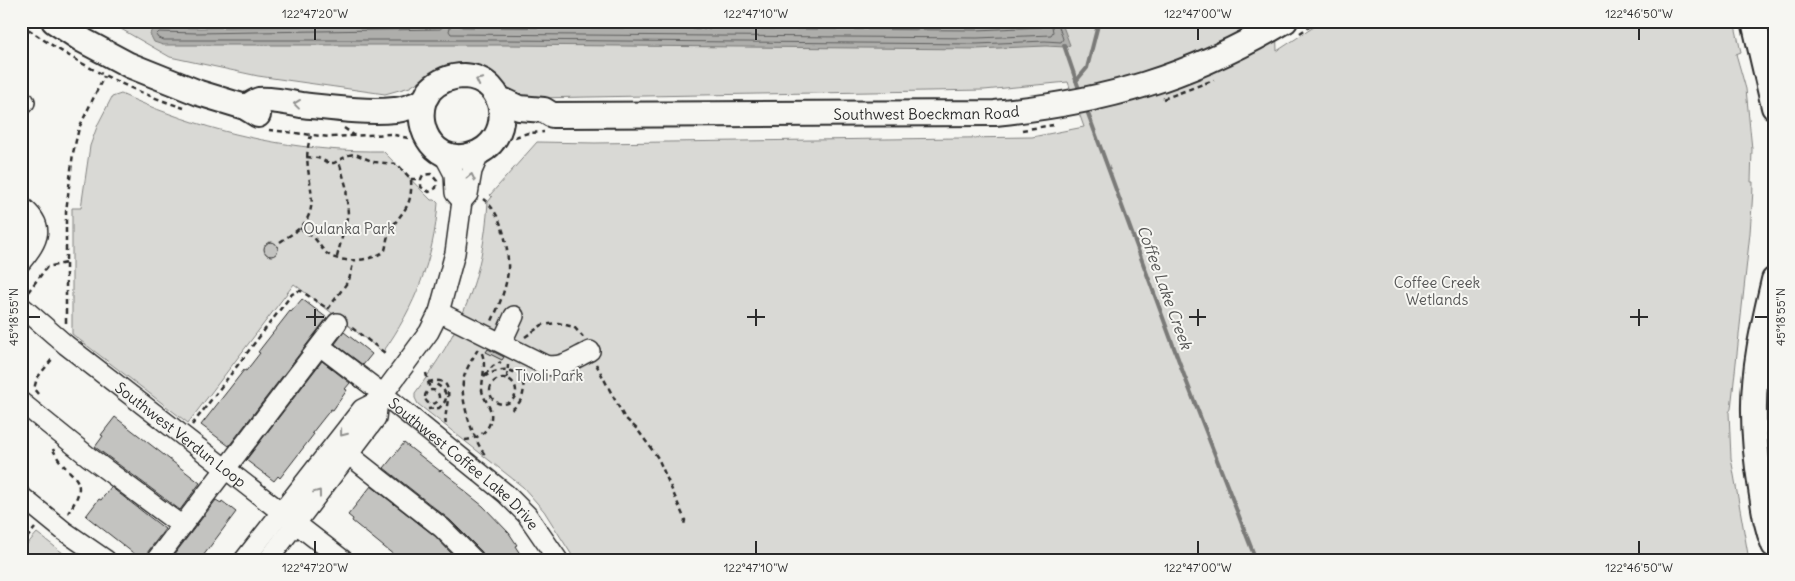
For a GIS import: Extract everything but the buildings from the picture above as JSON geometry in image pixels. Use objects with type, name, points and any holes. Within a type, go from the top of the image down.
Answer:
[{"type":"main road","points":[[54,21],[107,66],[157,77],[199,93],[245,107],[257,115],[303,121],[347,130],[396,124],[412,128],[425,135]]},
{"type":"main road","name":"Southwest Boeckman Road","points":[[245,107],[260,100],[322,107],[396,110],[424,100],[441,81],[464,76],[480,80],[498,98],[519,108],[544,110],[552,115],[995,113],[1095,99],[1171,77],[1237,47],[1285,21]]},
{"type":"main road","points":[[1754,21],[1774,107]]},
{"type":"main road","points":[[498,98],[502,118],[498,133]]},
{"type":"main road","points":[[424,100],[420,116],[425,135],[432,145],[443,153],[459,157],[480,153]]},
{"type":"main road","name":"Southwest Boeckman Road","points":[[480,153],[489,146],[498,133],[518,125],[543,122],[552,115]]},
{"type":"main road","points":[[1774,280],[1759,355],[1754,411],[1757,466],[1767,529],[1774,545]]},
{"type":"street","points":[[443,153],[454,174],[455,193],[470,199]]},
{"type":"street","points":[[268,560],[289,517],[362,409],[381,397],[429,332],[439,312],[470,199],[468,194],[472,172],[480,153]]},
{"type":"street","points":[[21,206],[35,219],[38,236],[35,245],[21,262]]},
{"type":"street","name":"Southwest Verdun Loop","points":[[24,300],[66,345],[343,560]]},
{"type":"street","points":[[439,312],[496,343],[553,367],[562,366],[590,350]]},
{"type":"street","points":[[496,343],[514,316]]},
{"type":"street","points":[[156,560],[320,346],[336,317]]},
{"type":"street","name":"Southwest Coffee Lake Drive","points":[[320,346],[381,397],[506,494],[527,515],[558,560]]},
{"type":"street","points":[[244,560],[289,517],[348,454],[376,418],[381,397]]},
{"type":"street","points":[[21,402],[89,457],[182,526]]},
{"type":"street","points":[[348,454],[442,528],[474,560]]},
{"type":"street","points":[[21,496],[64,531],[106,560]]},
{"type":"path","points":[[66,330],[66,212],[73,154],[79,128],[107,66]]},
{"type":"path","points":[[527,128],[528,133]]},
{"type":"path","points":[[347,130],[376,134],[396,134]]},
{"type":"path","points":[[280,242],[300,228],[306,220],[311,206],[311,187],[306,157],[308,143],[312,136]]},
{"type":"path","points":[[300,228],[313,237],[329,255],[354,260],[373,258],[385,250],[389,233],[408,206],[411,196],[411,179],[400,166],[392,162],[374,162],[355,154],[334,163],[318,158],[306,157]]},
{"type":"path","points":[[337,258],[348,214],[346,186],[339,161]]},
{"type":"path","points":[[411,179],[421,179],[426,174],[431,174],[437,180],[436,188],[432,191],[424,190],[421,187],[421,179]]},
{"type":"path","points":[[462,440],[476,438],[484,433],[489,426],[490,410],[483,396],[484,360],[496,343],[495,314],[508,271],[508,255],[499,221],[492,206],[470,199]]},
{"type":"path","points":[[336,317],[354,260]]},
{"type":"path","points":[[24,300],[47,267],[66,263]]},
{"type":"path","points":[[183,436],[292,294],[298,291],[301,291],[384,353]]},
{"type":"path","points":[[488,458],[476,438],[464,405],[462,386],[468,368],[496,343],[527,336],[542,325],[558,323],[574,327],[584,338],[606,386],[624,418],[637,429],[658,458],[685,520],[684,525]]},
{"type":"path","points":[[42,400],[34,389],[37,378],[53,358]]},
{"type":"path","points":[[484,377],[489,369],[498,363],[509,361],[506,378]]},
{"type":"path","points":[[484,377],[508,370],[521,380],[524,391],[521,401],[512,410]]},
{"type":"path","points":[[426,373],[430,390]]},
{"type":"path","points":[[506,378],[514,383],[516,392],[513,400],[509,403],[500,404],[496,402],[490,394],[491,386],[496,380],[506,378]]},
{"type":"path","points":[[428,382],[435,380],[442,382],[447,387],[450,394],[445,417],[447,426]]},
{"type":"path","points":[[422,408],[434,410],[442,406],[445,401],[445,391],[441,386],[428,382]]},
{"type":"path","points":[[483,382],[491,386]]},
{"type":"path","points":[[430,390],[435,390],[439,397],[433,404],[427,401],[426,395],[430,390]]},
{"type":"path","points":[[437,401],[442,406]]},
{"type":"path","points":[[52,444],[54,453],[74,475],[79,487],[76,501],[68,513]]},
{"type":"path","points":[[21,545],[35,528]]},
{"type":"green space","points":[[107,21],[1276,21],[1277,51],[1323,21],[1734,21],[1741,52],[1736,54],[1746,89],[1752,149],[1751,182],[1753,182],[1750,233],[1731,409],[1729,412],[1731,458],[1749,560],[575,560],[544,511],[523,487],[418,404],[415,398],[415,393],[445,348],[467,304],[481,256],[488,202],[492,197],[490,195],[537,142],[595,143],[1032,137],[1084,127],[1068,82],[984,90],[532,98],[510,94],[454,66],[435,71],[410,87],[385,94],[258,76],[170,57]]},
{"type":"green space","name":"Oulanka Park","points":[[121,94],[196,123],[248,137],[329,149],[383,151],[431,200],[435,200],[438,203],[436,223],[421,281],[405,317],[383,352],[294,284],[188,423],[72,334],[72,208],[81,208],[90,146],[98,124],[112,97]]},
{"type":"green space","points":[[37,533],[72,560],[26,560],[21,555],[21,551]]},
{"type":"water","points":[[497,21],[1061,21],[1070,45],[1065,47],[977,49],[505,45],[163,45],[154,42],[150,34],[152,29],[158,27],[496,23]]},
{"type":"waterway","points":[[1076,81],[1087,68],[1099,21]]},
{"type":"waterway","name":"Coffee Lake Creek","points":[[1064,45],[1080,92]]},
{"type":"waterway","name":"Coffee Lake Creek","points":[[1086,108],[1184,375],[1256,560]]},
{"type":"park label","name":"Coffee Creek Wetlands","points":[[1437,290]]},
{"type":"park label","name":"Tivoli Park","points":[[549,375]]}]
